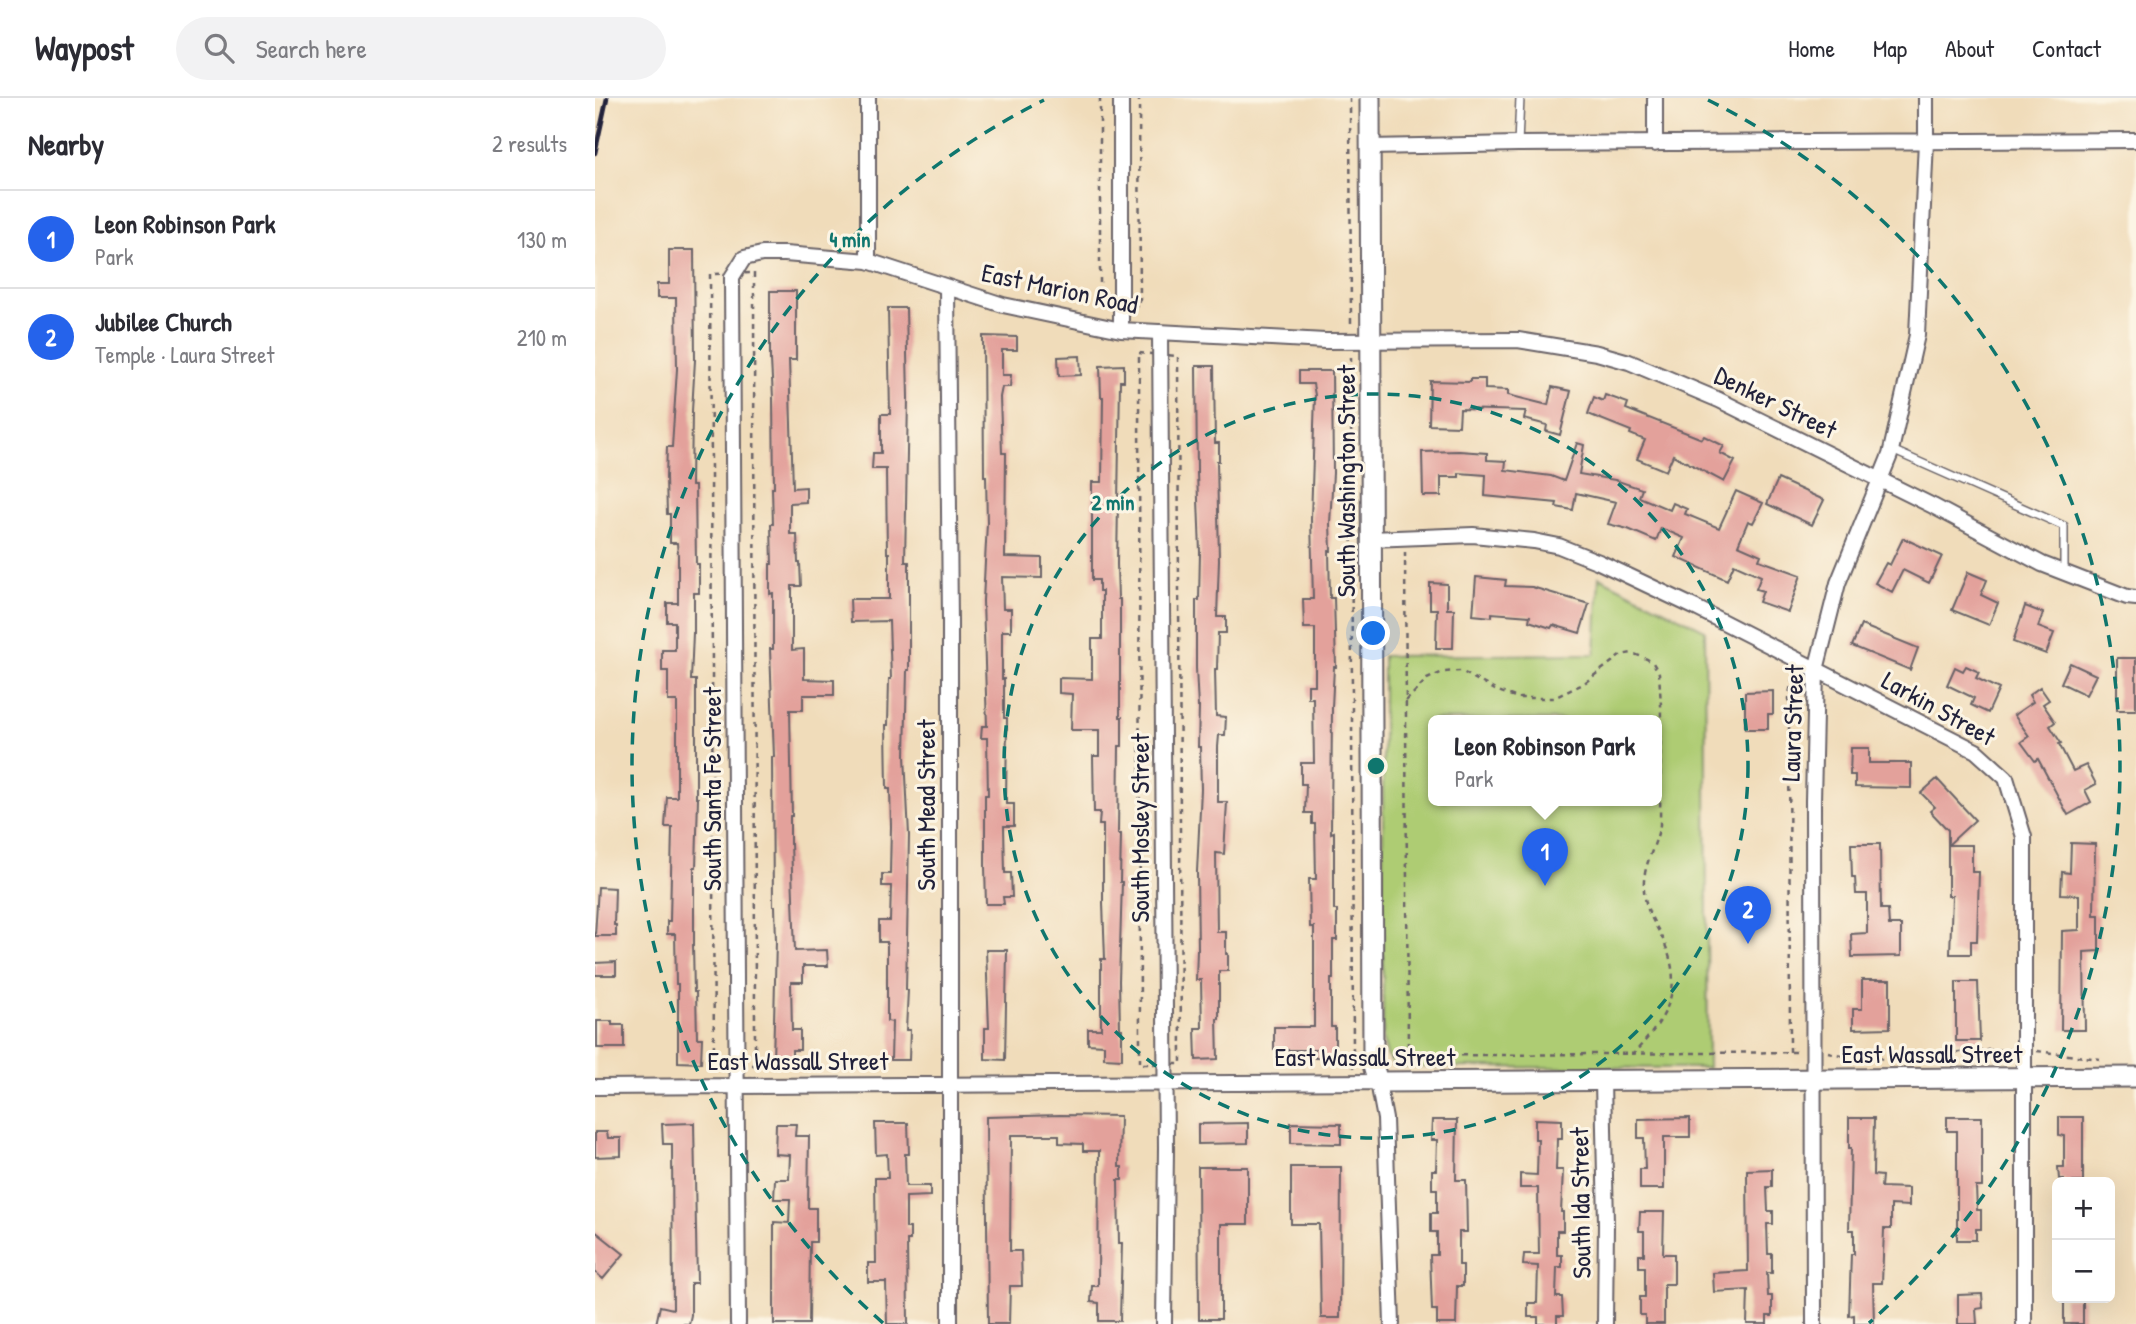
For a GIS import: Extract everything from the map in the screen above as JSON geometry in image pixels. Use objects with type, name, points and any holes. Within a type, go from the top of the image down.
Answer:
[{"type":"street","points":[[868,98],[868,261]]},
{"type":"street","points":[[1121,98],[1121,330]]},
{"type":"street","name":"South Washington Street","points":[[1370,98],[1373,1058],[1385,1119],[1392,1324]]},
{"type":"street","points":[[1655,98],[1655,144]]},
{"type":"street","name":"Laura Street","points":[[1815,1324],[1813,801],[1816,670],[1838,583],[1891,450],[1917,335],[1926,98]]},
{"type":"street","points":[[1370,147],[2136,139]]},
{"type":"street","name":"East Marion Road","points":[[744,258],[762,254],[785,254],[868,261],[1003,305],[1121,330],[1371,341]]},
{"type":"street","name":"South Santa Fe Street","points":[[738,1324],[732,277],[744,258]]},
{"type":"street","name":"South Mead Street","points":[[947,287],[950,1324]]},
{"type":"street","name":"South Mosley Street","points":[[1160,332],[1164,1324]]},
{"type":"street","name":"Denker Street","points":[[1371,341],[1518,340],[1597,352],[1629,362],[1707,394],[2042,564],[2127,597],[2136,598]]},
{"type":"street","name":"Larkin Street","points":[[1371,539],[1473,536],[1559,546],[1694,607],[1976,751],[2006,778],[2024,837],[2024,1324]]},
{"type":"street","name":"East Wassall Street","points":[[595,1087],[2136,1077]]},
{"type":"street","name":"South Ida Street","points":[[1603,1081],[1607,1224],[1605,1324]]},
{"type":"lane","points":[[1518,144],[1520,98]]},
{"type":"lane","points":[[1891,450],[2064,526],[2064,573]]},
{"type":"path","points":[[1100,98],[1101,305]]},
{"type":"path","points":[[1350,98],[1353,1068]]},
{"type":"path","points":[[1405,552],[1408,1055]]},
{"type":"path","points":[[1406,701],[1427,679],[1443,672],[1461,671],[1495,690],[1518,698],[1554,698],[1583,684],[1621,656],[1632,653],[1653,663],[1659,673],[1661,715]]},
{"type":"path","points":[[1790,1052],[1789,694],[1793,676]]},
{"type":"path","points":[[1634,1054],[1655,1031],[1667,1009],[1674,987],[1666,946],[1646,903],[1643,876],[1648,858],[1657,842],[1660,806]]},
{"type":"path","points":[[1353,1060],[1408,1055],[1790,1052],[1830,1052],[1858,1059],[1902,1058],[1979,1050],[2024,1050],[2102,1059]]},
{"type":"green space","points":[[1599,577],[1705,630],[1708,1068],[1393,1065],[1383,1041],[1383,656],[1595,654]]},
{"type":"building","points":[[669,250],[694,250],[695,360],[691,486],[695,486],[699,593],[694,593],[691,680],[696,680],[698,798],[693,945],[697,1038],[702,1038],[701,1063],[678,1062],[675,934],[667,934],[667,921],[670,921],[672,827],[665,827],[667,797],[677,797],[677,701],[668,701],[668,671],[662,671],[662,650],[675,650],[675,622],[667,622],[667,603],[678,603],[677,543],[670,543],[666,477],[667,447],[672,447],[677,369],[676,298],[657,298],[657,284],[669,284]]},
{"type":"building","points":[[770,291],[796,291],[796,360],[789,360],[793,488],[806,487],[806,502],[790,503],[790,534],[797,534],[801,586],[792,586],[792,650],[804,649],[804,679],[834,680],[834,695],[803,695],[803,710],[790,710],[790,844],[795,951],[827,950],[828,966],[803,966],[803,982],[791,982],[792,1030],[800,1030],[800,1050],[792,1050],[792,1061],[773,1061],[776,941],[773,906],[774,757],[770,649],[773,649],[770,564],[774,488]]},
{"type":"building","points":[[888,308],[906,308],[908,398],[905,562],[909,562],[909,670],[905,756],[909,835],[906,1030],[910,1030],[909,1060],[891,1060],[892,1022],[887,1021],[887,942],[879,942],[879,921],[890,921],[891,886],[882,886],[882,874],[890,874],[891,826],[890,789],[887,789],[886,725],[891,679],[889,621],[851,622],[850,599],[889,599],[886,469],[872,469],[873,453],[881,453],[881,414],[890,414]]},
{"type":"building","points":[[983,336],[1017,337],[1017,350],[1002,350],[1002,375],[1011,375],[1010,387],[1002,387],[1000,397],[1002,453],[1006,453],[1005,557],[1042,558],[1042,578],[1002,577],[1003,609],[1011,609],[1011,631],[1002,631],[1004,718],[1007,718],[1006,804],[1014,804],[1014,826],[1004,826],[1005,873],[1011,873],[1012,897],[1003,897],[1004,904],[986,904],[987,738],[981,738],[982,726],[987,726],[983,601],[987,523]]},
{"type":"building","points":[[1080,356],[1081,375],[1059,376],[1058,357]]},
{"type":"building","points":[[1124,365],[1124,381],[1120,381],[1117,564],[1122,717],[1118,834],[1121,834],[1122,882],[1119,981],[1122,1059],[1104,1058],[1104,1045],[1088,1044],[1088,1029],[1101,1029],[1101,959],[1105,959],[1103,825],[1099,825],[1100,812],[1094,812],[1093,756],[1099,756],[1099,730],[1071,730],[1072,694],[1059,693],[1059,678],[1092,679],[1092,639],[1102,639],[1102,591],[1099,591],[1099,580],[1092,580],[1092,482],[1102,482],[1103,397],[1100,366]]},
{"type":"building","points":[[1196,366],[1214,366],[1215,443],[1219,443],[1217,617],[1226,617],[1226,633],[1218,633],[1215,669],[1216,716],[1226,717],[1225,735],[1219,735],[1218,802],[1227,802],[1224,854],[1216,853],[1217,932],[1226,932],[1228,971],[1219,971],[1218,1059],[1196,1060],[1195,1028],[1202,1028],[1201,980],[1196,980],[1201,789],[1196,668],[1196,600],[1199,600],[1200,552]]},
{"type":"building","points":[[1299,371],[1332,371],[1333,473],[1329,551],[1330,598],[1334,598],[1336,667],[1332,707],[1331,833],[1334,832],[1334,910],[1337,910],[1337,940],[1333,940],[1331,1027],[1335,1027],[1335,1058],[1315,1058],[1315,1050],[1274,1050],[1274,1027],[1314,1027],[1314,927],[1310,927],[1309,879],[1316,879],[1315,824],[1312,824],[1312,813],[1305,813],[1306,784],[1301,784],[1301,763],[1314,763],[1313,698],[1308,698],[1308,685],[1315,685],[1315,628],[1304,628],[1303,599],[1313,599],[1311,519],[1315,395],[1313,384],[1299,384]]},
{"type":"building","points":[[1470,379],[1485,379],[1485,389],[1508,390],[1508,395],[1548,405],[1552,387],[1571,391],[1560,435],[1546,431],[1547,425],[1524,419],[1526,411],[1460,409],[1459,426],[1429,425],[1430,381],[1470,382]]},
{"type":"building","points":[[1605,395],[1628,403],[1626,409],[1702,439],[1704,436],[1724,446],[1720,453],[1735,461],[1724,482],[1673,455],[1666,471],[1637,459],[1645,440],[1630,434],[1631,431],[1588,414],[1594,397],[1603,401]]},
{"type":"building","points":[[1577,443],[1584,445],[1579,474],[1615,480],[1642,489],[1639,497],[1670,510],[1673,503],[1687,509],[1685,514],[1719,528],[1736,491],[1763,503],[1753,523],[1748,521],[1738,545],[1761,555],[1759,560],[1801,575],[1788,612],[1759,602],[1763,591],[1756,589],[1761,576],[1734,564],[1727,580],[1676,557],[1684,538],[1661,528],[1656,541],[1608,524],[1616,502],[1576,493],[1573,510],[1556,507],[1557,503],[1485,496],[1486,475],[1459,473],[1459,477],[1441,477],[1441,496],[1423,496],[1422,452],[1487,453],[1487,460],[1506,461],[1505,470],[1551,476],[1564,481]]},
{"type":"building","points":[[1778,479],[1824,500],[1812,525],[1767,504]]},
{"type":"building","points":[[1903,538],[1942,556],[1929,583],[1903,570],[1892,592],[1875,583],[1886,563],[1890,565]]},
{"type":"building","points":[[1968,572],[1987,580],[1981,595],[1998,603],[1989,625],[1952,610]]},
{"type":"building","points":[[1476,577],[1506,580],[1505,586],[1532,587],[1589,604],[1580,633],[1529,621],[1530,616],[1492,613],[1492,617],[1473,615]]},
{"type":"building","points":[[1430,583],[1447,584],[1447,609],[1454,609],[1453,648],[1436,648],[1437,609],[1430,609]]},
{"type":"building","points":[[2025,606],[2043,613],[2038,627],[2054,633],[2046,654],[2013,642]]},
{"type":"building","points":[[1861,625],[1918,648],[1910,670],[1852,646]]},
{"type":"building","points":[[2117,658],[2136,658],[2136,710],[2117,710]]},
{"type":"building","points":[[2070,663],[2096,675],[2086,695],[2061,683]]},
{"type":"building","points":[[1966,666],[1979,672],[1976,678],[1999,689],[1988,713],[1971,705],[1974,698],[1947,685],[1955,667],[1963,671]]},
{"type":"building","points":[[2040,687],[2049,700],[2043,704],[2055,722],[2050,726],[2073,771],[2086,765],[2096,784],[2085,790],[2091,802],[2068,815],[2038,759],[2035,761],[2021,742],[2029,736],[2014,715],[2033,702],[2029,695]]},
{"type":"building","points":[[1773,691],[1773,714],[1768,714],[1768,729],[1745,729],[1745,692]]},
{"type":"building","points":[[1851,748],[1869,748],[1869,763],[1911,763],[1911,788],[1855,787],[1855,775],[1850,775]]},
{"type":"building","points":[[1937,779],[1975,820],[1948,845],[1948,830],[1930,811],[1935,807],[1921,793]]},
{"type":"building","points":[[2071,843],[2095,844],[2094,915],[2099,915],[2099,951],[2084,952],[2085,1030],[2061,1030],[2062,931],[2079,930],[2079,895],[2061,894],[2062,872],[2070,873]]},
{"type":"building","points":[[1851,844],[1880,844],[1881,909],[1888,909],[1889,925],[1901,925],[1901,956],[1852,957],[1851,934],[1867,933],[1867,894],[1856,894],[1855,877],[1852,877]]},
{"type":"building","points":[[1948,845],[1972,845],[1972,872],[1979,872],[1977,941],[1971,941],[1971,954],[1950,954],[1952,896],[1948,896]]},
{"type":"building","points":[[598,887],[615,888],[616,936],[595,936]]},
{"type":"building","points":[[986,950],[1007,950],[1005,1060],[985,1059],[985,1028],[989,1028]]},
{"type":"building","points":[[616,962],[616,975],[595,975],[595,963]]},
{"type":"building","points":[[1862,980],[1890,980],[1890,1028],[1853,1029],[1853,1009],[1862,1009]]},
{"type":"building","points":[[1956,982],[1978,982],[1980,1041],[1956,1041]]},
{"type":"building","points":[[597,1021],[612,1021],[612,1025],[624,1025],[624,1048],[597,1048]]},
{"type":"building","points":[[1120,1116],[1120,1321],[1099,1321],[1099,1303],[1091,1302],[1092,1286],[1098,1286],[1099,1151],[1083,1151],[1083,1144],[1059,1143],[1059,1135],[1011,1135],[1010,1251],[1021,1251],[1022,1286],[1010,1286],[1009,1324],[988,1324],[986,1117]]},
{"type":"building","points":[[1947,1117],[1982,1117],[1982,1187],[1976,1187],[1977,1210],[1981,1210],[1981,1229],[1976,1229],[1976,1240],[1957,1240],[1957,1131],[1947,1131]]},
{"type":"building","points":[[2059,1117],[2083,1117],[2083,1177],[2059,1177],[2058,1167],[2064,1167],[2064,1136],[2059,1135]]},
{"type":"building","points":[[1690,1118],[1690,1137],[1664,1137],[1664,1189],[1640,1189],[1640,1169],[1645,1169],[1644,1138],[1638,1138],[1638,1119]]},
{"type":"building","points":[[1849,1118],[1874,1118],[1873,1175],[1882,1176],[1881,1187],[1909,1188],[1909,1206],[1891,1205],[1891,1229],[1884,1229],[1882,1283],[1873,1283],[1874,1324],[1854,1324],[1854,1315],[1849,1316],[1854,1230],[1849,1230]]},
{"type":"building","points":[[1535,1119],[1562,1120],[1562,1139],[1557,1139],[1556,1170],[1563,1170],[1563,1231],[1557,1231],[1557,1255],[1562,1255],[1562,1267],[1557,1267],[1556,1297],[1562,1297],[1563,1316],[1557,1316],[1557,1324],[1538,1324],[1538,1317],[1528,1317],[1528,1303],[1537,1303],[1538,1266],[1523,1265],[1524,1254],[1539,1254],[1538,1188],[1520,1188],[1520,1174],[1537,1175],[1538,1139],[1535,1139]]},
{"type":"building","points":[[1432,1120],[1457,1120],[1456,1180],[1466,1180],[1467,1232],[1459,1232],[1459,1265],[1463,1265],[1463,1286],[1457,1286],[1456,1324],[1437,1324],[1437,1310],[1432,1310],[1430,1255],[1437,1255],[1437,1232],[1431,1232],[1431,1213],[1437,1213],[1437,1189],[1432,1189],[1432,1170],[1436,1170],[1437,1140],[1431,1140]]},
{"type":"building","points":[[694,1123],[697,1283],[691,1283],[691,1315],[689,1324],[656,1324],[660,1306],[673,1309],[672,1144],[663,1144],[662,1124]]},
{"type":"building","points":[[875,1123],[908,1123],[906,1186],[930,1186],[930,1196],[906,1197],[906,1228],[910,1228],[910,1240],[907,1240],[908,1324],[887,1324],[886,1282],[868,1282],[868,1263],[876,1263],[875,1178],[888,1178],[887,1154],[876,1155]]},
{"type":"building","points":[[1248,1123],[1248,1143],[1198,1144],[1198,1124]]},
{"type":"building","points":[[1291,1123],[1341,1124],[1341,1144],[1291,1143]]},
{"type":"building","points":[[776,1124],[796,1124],[795,1136],[809,1136],[808,1208],[816,1208],[816,1242],[810,1242],[809,1324],[774,1324],[774,1222],[789,1223],[790,1199],[774,1199],[775,1179],[789,1179],[790,1155],[775,1154]]},
{"type":"building","points":[[595,1132],[607,1132],[608,1138],[621,1138],[621,1156],[595,1157]]},
{"type":"building","points":[[1198,1167],[1248,1167],[1248,1224],[1221,1224],[1221,1319],[1199,1319]]},
{"type":"building","points":[[1291,1167],[1341,1167],[1340,1318],[1321,1318],[1319,1224],[1291,1224]]},
{"type":"building","points":[[1772,1169],[1772,1187],[1767,1187],[1768,1211],[1773,1211],[1773,1224],[1767,1224],[1772,1273],[1767,1273],[1768,1296],[1772,1296],[1772,1316],[1767,1316],[1767,1324],[1747,1324],[1748,1290],[1714,1292],[1713,1273],[1748,1271],[1747,1170]]},
{"type":"building","points":[[1640,1212],[1664,1212],[1663,1254],[1674,1254],[1674,1284],[1664,1284],[1664,1324],[1645,1324],[1645,1315],[1640,1315],[1640,1297],[1645,1297],[1645,1267],[1639,1267],[1639,1255],[1644,1255],[1644,1231],[1639,1231]]},
{"type":"building","points":[[595,1231],[624,1254],[603,1279],[595,1272]]},
{"type":"building","points":[[1982,1294],[1983,1308],[1976,1309],[1977,1324],[1958,1324],[1958,1295]]},
{"type":"building","points":[[2064,1303],[2083,1303],[2083,1324],[2064,1324]]},
{"type":"railway","points":[[595,153],[607,98]]},
{"type":"place","name":"Leon Robinson Park","points":[[1545,886]]},
{"type":"place","name":"Jubilee Church","points":[[1748,944]]}]
